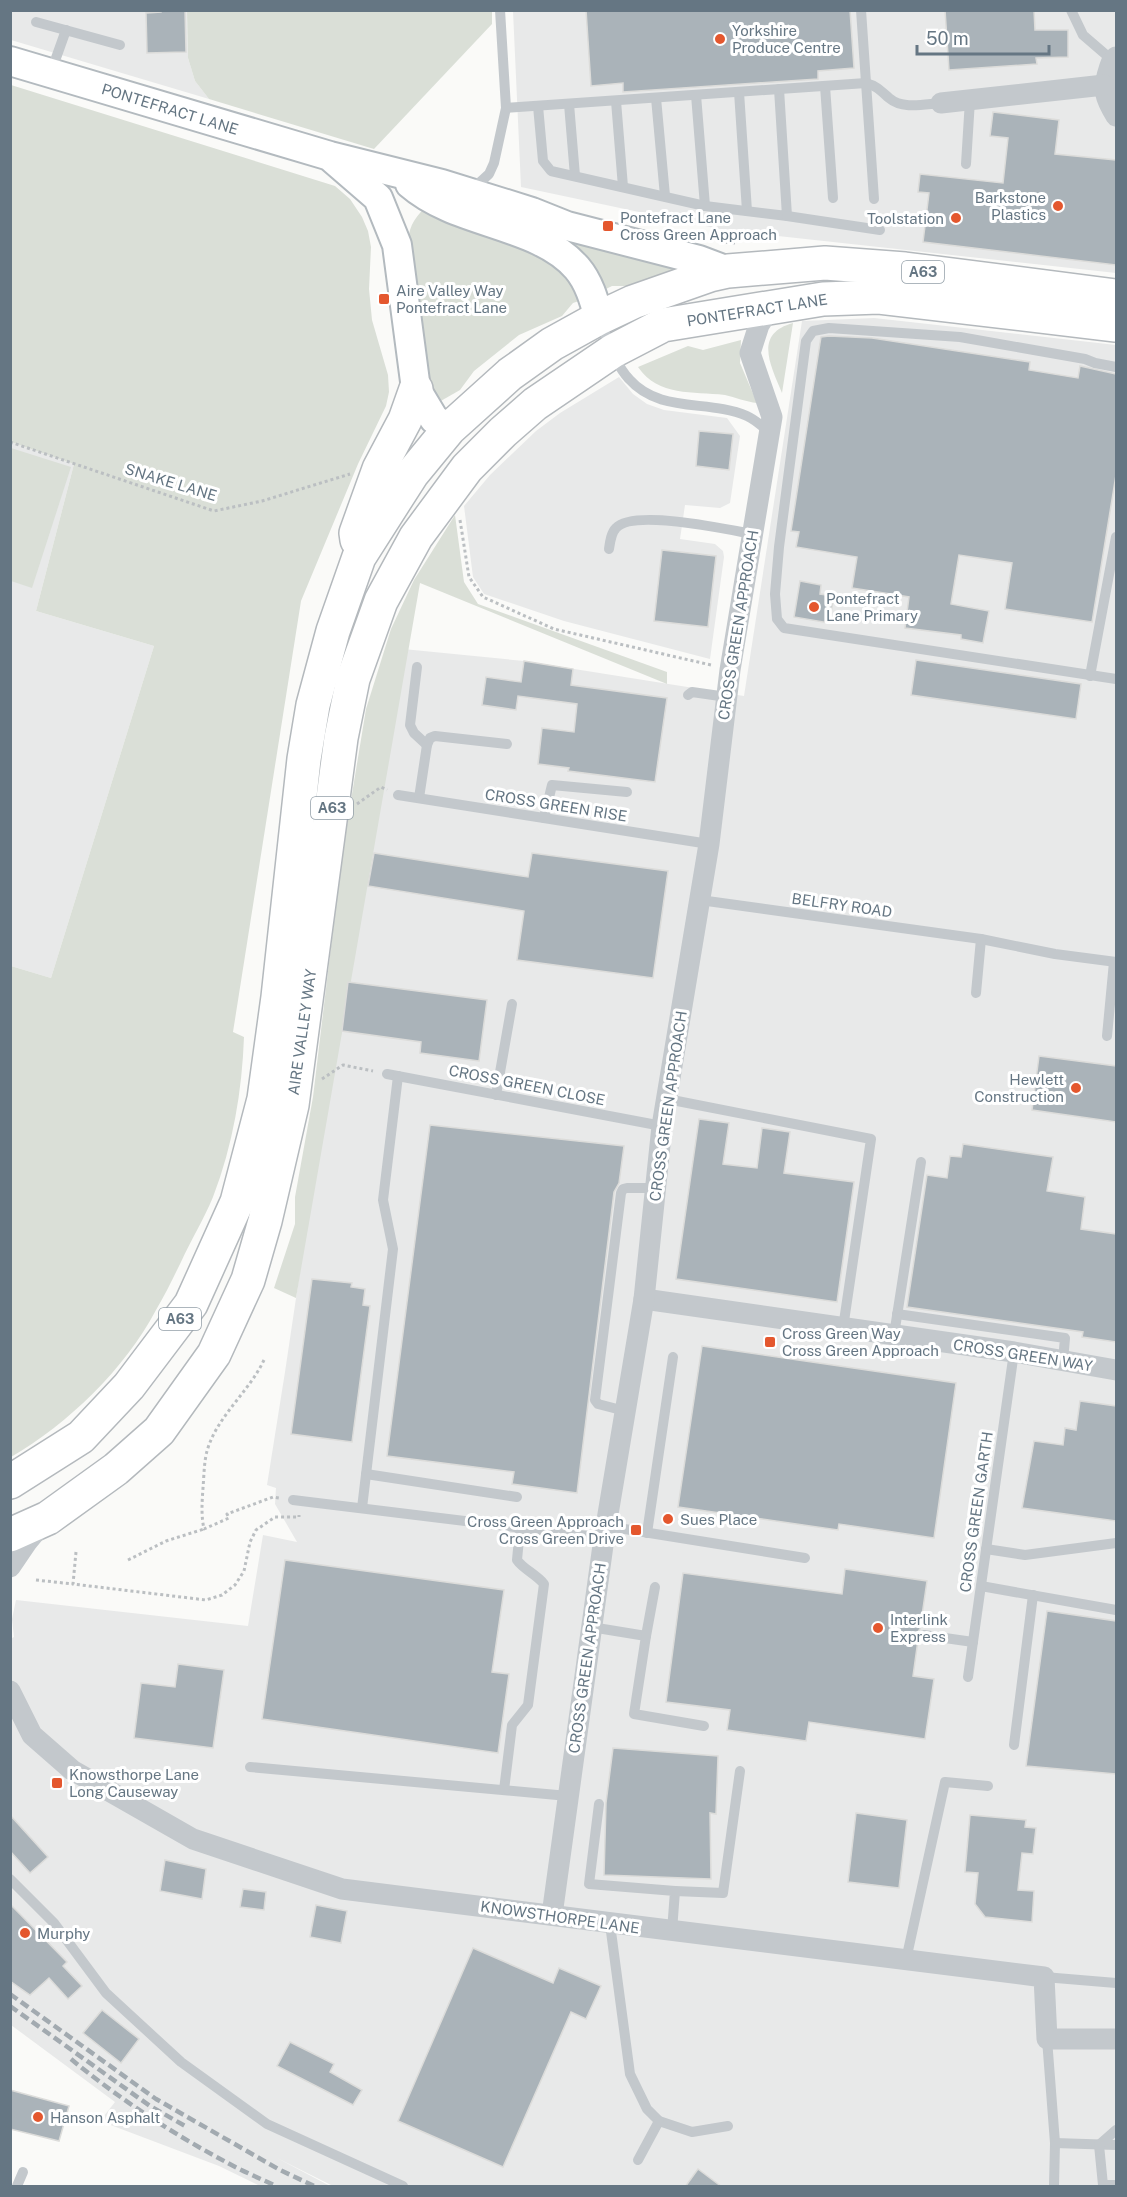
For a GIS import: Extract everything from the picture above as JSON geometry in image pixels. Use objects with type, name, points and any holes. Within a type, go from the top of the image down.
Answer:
[{"type":"highway","name":"PONTEFRACT LANE","points":[[476,458],[602,343],[633,302],[710,274],[714,265],[825,263],[905,269],[1116,296]]},
{"type":"highway","name":"PONTEFRACT LANE","points":[[602,343],[641,322],[663,325],[823,299],[879,297],[1116,325]]},
{"type":"highway","name":"A63","points":[[449,429],[470,429],[542,376],[602,343]]},
{"type":"highway","name":"A63","points":[[359,557],[356,533],[378,469],[405,420],[416,389]]},
{"type":"highway","name":"AIRE VALLEY WAY","points":[[10,1482],[81,1437],[129,1386],[191,1304],[237,1202],[264,1099],[278,997],[304,759],[314,705],[333,631],[359,557],[412,474],[449,429]]},
{"type":"highway","name":"AIRE VALLEY WAY","points":[[10,1535],[48,1518],[116,1469],[159,1431],[214,1354],[248,1280],[265,1221],[292,1105],[341,738],[353,679],[381,601],[416,537],[466,468],[476,458]]},
{"type":"street","points":[[1114,59],[1104,85],[1108,104],[1116,116]]},
{"type":"street","name":"PONTEFRACT LANE","points":[[10,61],[330,156],[398,173],[443,190],[499,192],[567,226],[714,265]]},
{"type":"street","points":[[941,103],[1104,85]]},
{"type":"street","name":"PONTEFRACT LANE","points":[[330,156],[378,198],[397,245],[416,389],[434,419],[449,429]]},
{"type":"street","points":[[397,245],[407,210],[443,190],[456,211],[529,237],[559,251],[578,268],[590,288],[602,343]]},
{"type":"street","name":"CROSS GREEN APPROACH","points":[[552,1915],[605,1532],[644,1299],[662,1126],[709,844],[730,670],[770,433],[772,417],[750,353],[759,325],[772,306]]},
{"type":"street","name":"CROSS GREEN WAY","points":[[644,1299],[843,1328],[896,1324],[1014,1352],[1116,1370]]},
{"type":"street","points":[[10,1567],[27,1542],[48,1518]]},
{"type":"street","name":"KNOWSTHORPE LANE","points":[[10,1691],[32,1735],[72,1770],[193,1839],[342,1889],[1044,1977]]},
{"type":"street","points":[[1044,1977],[1047,2039],[1116,2039]]},
{"type":"lane","points":[[443,190],[477,185],[489,174],[494,163],[506,108],[500,10]]},
{"type":"lane","points":[[861,10],[874,200]]},
{"type":"lane","points":[[1071,10],[1083,35],[1114,59]]},
{"type":"lane","points":[[36,22],[120,45]]},
{"type":"lane","points":[[51,73],[66,30]]},
{"type":"lane","points":[[506,108],[866,83],[874,85],[890,100],[898,104],[941,103]]},
{"type":"lane","points":[[825,86],[833,198]]},
{"type":"lane","points":[[779,89],[787,216]]},
{"type":"lane","points":[[739,92],[747,211]]},
{"type":"lane","points":[[696,95],[705,206]]},
{"type":"lane","points":[[656,98],[665,196]]},
{"type":"lane","points":[[616,100],[623,187]]},
{"type":"lane","points":[[966,164],[970,100]]},
{"type":"lane","points":[[569,104],[575,176]]},
{"type":"lane","points":[[538,106],[543,161],[551,171],[705,206],[880,230]]},
{"type":"lane","points":[[494,163],[499,192]]},
{"type":"lane","points":[[1116,367],[1084,359],[960,338],[829,328],[813,331],[806,341],[778,558],[775,610],[777,619],[784,628],[1116,680]]},
{"type":"lane","points":[[602,343],[627,377],[650,396],[685,405],[733,411],[748,416],[770,433]]},
{"type":"lane","points":[[609,549],[612,533],[616,527],[624,522],[647,519],[682,522],[752,534]]},
{"type":"lane","points":[[1090,676],[1116,537]]},
{"type":"lane","points":[[417,667],[410,725],[414,733],[427,745]]},
{"type":"lane","points":[[688,695],[692,692],[726,697]]},
{"type":"lane","points":[[419,798],[430,738],[435,736],[507,744]]},
{"type":"lane","points":[[544,818],[552,785],[627,792]]},
{"type":"lane","name":"CROSS GREEN RISE","points":[[398,795],[709,844]]},
{"type":"lane","name":"BELFRY ROAD","points":[[700,900],[981,939],[1054,954],[1115,962]]},
{"type":"lane","points":[[976,993],[981,939]]},
{"type":"lane","points":[[1107,1036],[1115,962]]},
{"type":"lane","points":[[496,1095],[512,1004]]},
{"type":"lane","points":[[362,1508],[393,1249],[383,1200],[392,1075]]},
{"type":"lane","name":"CROSS GREEN CLOSE","points":[[392,1075],[662,1126]]},
{"type":"lane","points":[[667,1099],[871,1139],[843,1328]]},
{"type":"lane","points":[[921,1162],[896,1324],[1065,1338],[1063,1361]]},
{"type":"lane","points":[[625,1411],[598,1404],[595,1400],[621,1193],[627,1188],[656,1188]]},
{"type":"lane","name":"CROSS GREEN GARTH","points":[[968,1677],[1014,1352]]},
{"type":"lane","points":[[647,1533],[673,1356]]},
{"type":"lane","points":[[366,1474],[517,1497]]},
{"type":"lane","points":[[297,1500],[520,1528],[647,1533],[805,1558]]},
{"type":"lane","points":[[504,1790],[512,1725],[528,1705],[544,1584],[517,1560],[520,1528]]},
{"type":"lane","points":[[986,1549],[1025,1555],[1116,1543]]},
{"type":"lane","points":[[981,1586],[1116,1610]]},
{"type":"lane","points":[[655,1587],[634,1714],[704,1726]]},
{"type":"lane","points":[[1014,1745],[1033,1595]]},
{"type":"lane","points":[[591,1627],[646,1636]]},
{"type":"lane","points":[[924,1635],[973,1642]]},
{"type":"lane","points":[[250,1767],[568,1796]]},
{"type":"lane","points":[[599,1804],[589,1884],[723,1893],[740,1771]]},
{"type":"lane","points":[[906,1960],[945,1782],[988,1786]]},
{"type":"lane","points":[[10,1879],[54,1923],[106,1993],[181,2062],[267,2124],[403,2187]]},
{"type":"lane","points":[[672,1931],[675,1891]]},
{"type":"lane","points":[[610,1924],[630,2074],[647,2109],[658,2121],[692,2132],[728,2126]]},
{"type":"lane","points":[[1044,1977],[1116,1983]]},
{"type":"lane","points":[[1047,2039],[1055,2143],[1054,2187]]},
{"type":"lane","points":[[638,2160],[658,2121]]},
{"type":"lane","points":[[1099,2145],[1116,2130]]},
{"type":"lane","points":[[1055,2143],[1116,2145]]},
{"type":"lane","points":[[1099,2145],[1103,2185],[1116,2185]]},
{"type":"lane","points":[[17,2187],[23,2172]]},
{"type":"path","points":[[714,265],[700,241],[746,244]]},
{"type":"path","name":"SNAKE LANE","points":[[10,442],[214,511],[262,501],[351,474]]},
{"type":"path","points":[[459,513],[469,577],[483,597],[554,628],[730,670]]},
{"type":"path","points":[[330,821],[381,787],[398,795]]},
{"type":"path","points":[[318,1082],[343,1065],[392,1075]]},
{"type":"path","points":[[204,1529],[202,1500],[207,1451],[217,1428],[257,1376],[264,1360]]},
{"type":"path","points":[[36,1580],[206,1600],[222,1595],[235,1585],[244,1571],[250,1542],[256,1530],[275,1517],[298,1517],[297,1500],[273,1497],[227,1514],[229,1518],[166,1541],[128,1560]]},
{"type":"path","points":[[73,1584],[76,1552]]},
{"type":"shaded area","points":[[10,11],[187,11],[188,58],[195,81],[209,99],[11,40]]},
{"type":"shaded area","points":[[187,11],[492,11],[492,24],[374,149],[209,99],[195,81],[188,58]]},
{"type":"shaded area","points":[[513,11],[1116,11],[1116,273],[724,230],[521,187]]},
{"type":"shaded area","points":[[11,85],[335,186],[350,199],[368,231],[371,247],[369,289],[372,320],[388,375],[389,392],[386,406],[358,464],[301,601],[233,1032],[244,1037],[241,1077],[231,1138],[220,1177],[209,1205],[166,1292],[128,1354],[74,1411],[54,1428],[11,1457],[11,966],[51,978],[154,646],[36,611],[74,464],[11,442]]},
{"type":"shaded area","points":[[425,208],[531,248],[561,270],[582,300],[573,303],[562,316],[519,335],[474,371],[460,390],[439,402],[428,393],[408,246],[412,225]]},
{"type":"shaded area","points":[[567,240],[690,264],[631,286],[612,286],[606,289],[591,262]]},
{"type":"shaded area","points":[[874,318],[1116,345],[1116,2186],[333,2186],[277,2158],[330,2186],[260,2186],[219,2166],[100,2121],[115,2102],[11,2025],[10,1639],[14,1637],[12,1619],[16,1600],[248,1626],[263,1535],[297,1542],[275,1504],[276,1488],[267,1485],[393,648],[524,661],[744,696],[802,321]]},
{"type":"shaded area","points":[[793,323],[782,393],[770,362],[769,343],[773,335],[781,328]]},
{"type":"shaded area","points":[[741,340],[740,363],[757,403],[725,395],[666,388],[646,377],[638,367],[688,346],[703,350]]},
{"type":"shaded area","points":[[619,377],[633,394],[647,404],[664,410],[727,418],[740,436],[730,503],[720,508],[685,505],[680,539],[715,544],[723,551],[710,659],[564,621],[484,594],[473,577],[464,506],[490,475],[536,431],[560,413]]},
{"type":"shaded area","points":[[11,442],[74,464],[36,611],[154,646],[51,978],[11,966]]},
{"type":"shaded area","points":[[11,448],[71,467],[32,588],[11,581]]},
{"type":"shaded area","points":[[455,515],[464,582],[478,604],[667,672],[667,684],[420,583],[296,1298],[274,1288],[295,1224],[295,1197],[313,1097],[342,855],[366,709],[391,629],[414,580]]},
{"type":"building","points":[[161,10],[185,10],[186,52],[147,53],[146,13],[161,12]]},
{"type":"building","name":"Yorkshire Produce Centre","points":[[586,10],[850,10],[854,68],[818,71],[818,79],[623,92],[623,83],[591,86]]},
{"type":"building","points":[[945,10],[1034,10],[1035,30],[1068,30],[1068,57],[1036,58],[1037,64],[949,70]]},
{"type":"building","name":"Barkstone Plastics","points":[[993,112],[1059,120],[1055,154],[1116,160],[1116,265],[923,242],[929,193],[918,192],[920,174],[1003,183],[1008,138],[990,136]]},
{"type":"building","points":[[821,337],[872,338],[1030,362],[1029,370],[1078,378],[1080,366],[1116,374],[1116,475],[1092,622],[1005,609],[1012,563],[959,555],[951,604],[989,611],[983,643],[961,639],[961,635],[905,628],[909,597],[852,588],[857,557],[796,547],[799,532],[791,531],[820,343]]},
{"type":"building","points":[[699,431],[733,434],[729,470],[696,466]]},
{"type":"building","points":[[662,550],[716,556],[708,627],[654,621]]},
{"type":"building","name":"Pontefract Lane Primary","points":[[800,581],[821,585],[820,594],[834,596],[829,623],[794,617]]},
{"type":"building","points":[[916,660],[1081,684],[1076,719],[911,695]]},
{"type":"building","points":[[524,661],[573,669],[571,685],[667,698],[655,782],[568,771],[569,768],[538,764],[542,728],[574,732],[577,704],[518,696],[516,710],[482,705],[486,677],[521,682]]},
{"type":"building","points":[[374,853],[528,877],[532,853],[668,871],[653,978],[517,960],[524,911],[368,886]]},
{"type":"building","points":[[348,982],[487,1000],[479,1061],[420,1053],[421,1042],[342,1031]]},
{"type":"building","name":"Hewlett Construction","points":[[1039,1056],[1116,1066],[1116,1122],[1032,1110]]},
{"type":"building","points":[[699,1119],[729,1123],[723,1164],[757,1168],[762,1128],[790,1132],[784,1173],[854,1182],[837,1302],[676,1279]]},
{"type":"building","points":[[430,1125],[624,1146],[619,1183],[614,1192],[577,1493],[512,1484],[514,1472],[387,1456]]},
{"type":"building","points":[[963,1144],[1053,1157],[1047,1191],[1085,1197],[1081,1229],[1116,1234],[1116,1342],[1082,1337],[1083,1332],[907,1307],[927,1175],[947,1178],[950,1156],[961,1157]]},
{"type":"building","points":[[312,1279],[352,1283],[351,1287],[365,1289],[363,1305],[370,1306],[352,1442],[291,1434]]},
{"type":"building","points":[[702,1346],[956,1383],[934,1538],[839,1524],[838,1530],[678,1507]]},
{"type":"building","points":[[1080,1401],[1116,1406],[1116,1521],[1022,1508],[1034,1441],[1063,1445],[1065,1428],[1076,1430]]},
{"type":"building","points":[[285,1560],[504,1590],[492,1672],[509,1674],[498,1753],[262,1719]]},
{"type":"building","points":[[845,1569],[927,1581],[920,1629],[917,1633],[913,1676],[934,1679],[925,1739],[809,1722],[806,1741],[727,1730],[730,1710],[666,1702],[683,1573],[842,1594]]},
{"type":"building","points":[[1047,1611],[1116,1621],[1116,1774],[1026,1766]]},
{"type":"building","points":[[178,1664],[224,1670],[213,1748],[134,1738],[141,1683],[175,1687]]},
{"type":"building","points":[[613,1748],[718,1756],[716,1814],[710,1813],[711,1879],[604,1875],[606,1803]]},
{"type":"building","points":[[856,1813],[907,1820],[899,1888],[848,1882]]},
{"type":"building","points":[[10,1815],[48,1857],[30,1873],[10,1851]]},
{"type":"building","points":[[970,1815],[1026,1820],[1025,1827],[1036,1828],[1033,1854],[1022,1853],[1018,1890],[1034,1891],[1032,1922],[985,1917],[975,1904],[978,1873],[965,1872]]},
{"type":"building","points":[[165,1860],[206,1869],[202,1899],[160,1891]]},
{"type":"building","points":[[243,1889],[266,1892],[264,1910],[240,1907]]},
{"type":"building","name":"Murphy","points":[[10,1904],[67,1962],[63,1966],[82,1986],[68,1999],[49,1978],[30,1995],[10,1981]]},
{"type":"building","points":[[316,1905],[347,1911],[341,1943],[310,1937]]},
{"type":"building","points":[[473,1948],[553,1983],[559,1968],[601,1986],[586,2019],[571,2012],[503,2167],[398,2121]]},
{"type":"building","points":[[102,2010],[139,2039],[121,2063],[83,2033]]},
{"type":"building","points":[[290,2042],[334,2064],[330,2072],[362,2090],[353,2105],[277,2066]]},
{"type":"building","name":"Hanson Asphalt","points":[[10,2090],[69,2106],[59,2141],[10,2129]]},
{"type":"building","points":[[698,2169],[722,2187],[685,2187]]},
{"type":"railway","points":[[10,1994],[156,2099],[280,2170],[314,2186]]},
{"type":"railway","points":[[10,2006],[150,2106],[185,2126]]},
{"type":"railway","points":[[71,2059],[108,2088],[166,2127],[232,2165],[276,2186]]},
{"type":"place","name":"Yorkshire Produce Centre","points":[[720,39]]},
{"type":"place","name":"Barkstone Plastics","points":[[1058,206]]},
{"type":"place","name":"Toolstation","points":[[956,218]]},
{"type":"place","name":"Pontefract Lane Cross Green Approach","points":[[608,226]]},
{"type":"place","name":"Aire Valley Way Pontefract Lane","points":[[384,299]]},
{"type":"place","name":"Pontefract Lane Primary","points":[[814,607]]},
{"type":"place","name":"Hewlett Construction","points":[[1076,1088]]},
{"type":"place","name":"Cross Green Way Cross Green Approach","points":[[770,1342]]},
{"type":"place","name":"Sues Place","points":[[668,1519]]},
{"type":"place","name":"Cross Green Approach Cross Green Drive","points":[[636,1530]]},
{"type":"place","name":"Interlink Express","points":[[878,1628]]},
{"type":"place","name":"Knowsthorpe Lane Long Causeway","points":[[57,1783]]},
{"type":"place","name":"Murphy","points":[[25,1933]]},
{"type":"place","name":"Hanson Asphalt","points":[[38,2117]]}]
